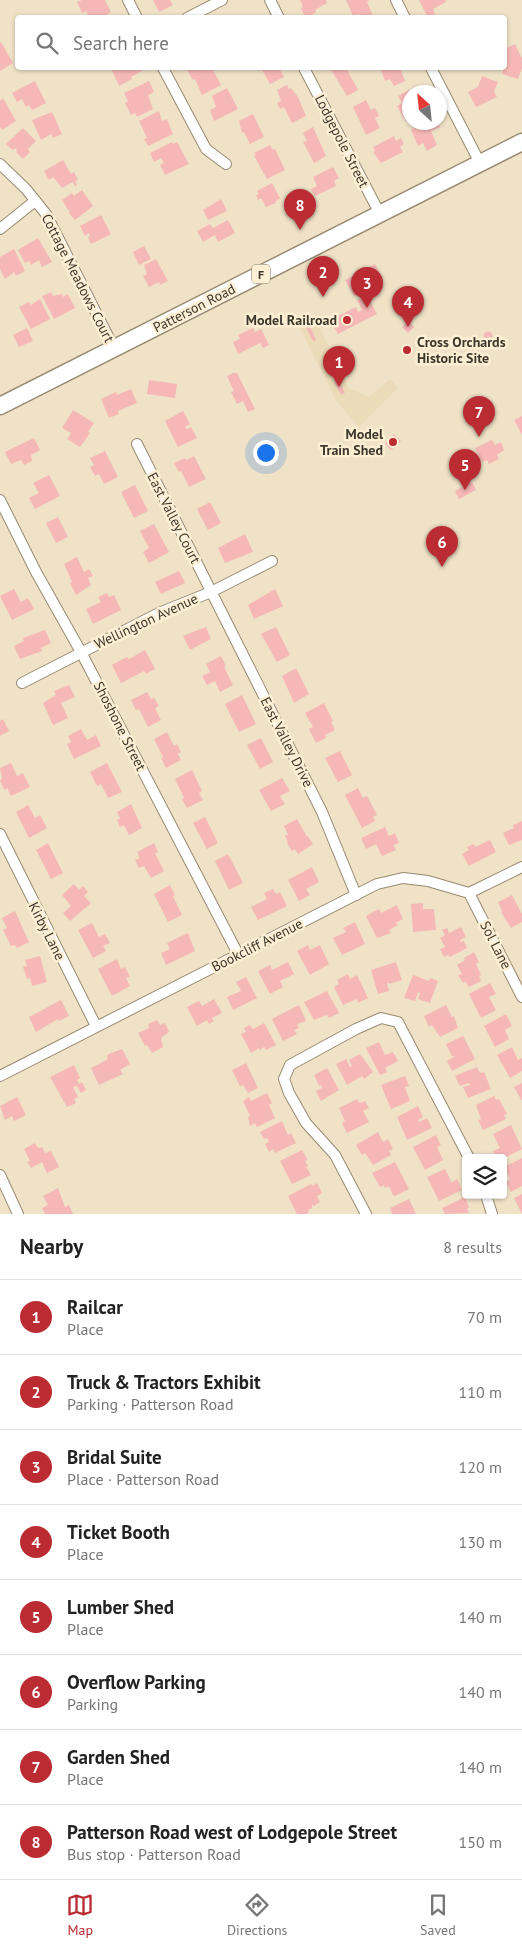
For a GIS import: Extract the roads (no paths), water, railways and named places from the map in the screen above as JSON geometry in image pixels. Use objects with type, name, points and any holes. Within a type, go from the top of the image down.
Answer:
[{"type":"main road","name":"Patterson Road","points":[[0,406],[522,142]]},
{"type":"street","points":[[128,0],[136,15]]},
{"type":"street","points":[[193,15],[222,0]]},
{"type":"street","points":[[270,0],[278,15]]},
{"type":"street","points":[[396,0],[404,15]]},
{"type":"street","points":[[164,70],[206,150],[226,164]]},
{"type":"street","name":"Lodgepole Street","points":[[305,70],[380,214]]},
{"type":"street","points":[[432,70],[480,163]]},
{"type":"street","name":"Cottage Meadows Court","points":[[0,164],[26,189],[46,214],[114,348]]},
{"type":"street","points":[[0,229],[35,201]]},
{"type":"street","name":"East Valley Court","points":[[137,444],[212,592]]},
{"type":"street","name":"Shoshone Street","points":[[0,500],[36,572],[81,652],[238,954]]},
{"type":"street","name":"Wellington Avenue","points":[[22,683],[81,652],[159,614],[212,592],[272,561]]},
{"type":"street","name":"East Valley Drive","points":[[212,592],[322,812],[356,895]]},
{"type":"street","name":"Kirby Lane","points":[[0,834],[96,1026]]},
{"type":"street","points":[[469,894],[522,867]]},
{"type":"street","name":"Bookcliff Avenue","points":[[0,1076],[378,884],[403,878],[428,881],[469,894]]},
{"type":"street","name":"Sol Lane","points":[[469,894],[522,997]]},
{"type":"street","points":[[363,1213],[335,1155],[306,1123],[289,1093],[284,1079],[290,1065],[356,1029],[381,1018],[398,1022],[467,1154]]},
{"type":"street","points":[[0,1175],[18,1214]]},
{"type":"street","points":[[487,1199],[492,1214]]},
{"type":"place","name":"Patterson Road west of Lodgepole Street","points":[[300,230]]},
{"type":"place","name":"Truck & Tractors Exhibit","points":[[323,297]]},
{"type":"place","name":"Bridal Suite","points":[[367,308]]},
{"type":"place","name":"Model Railroad","points":[[347,320]]},
{"type":"place","name":"Ticket Booth","points":[[408,327]]},
{"type":"place","name":"Cross Orchards Historic Site","points":[[407,350]]},
{"type":"place","name":"Railcar","points":[[339,387]]},
{"type":"place","name":"Garden Shed","points":[[479,437]]},
{"type":"place","name":"Model Train Shed","points":[[393,442]]},
{"type":"place","name":"Lumber Shed","points":[[465,490]]},
{"type":"place","name":"Overflow Parking","points":[[442,567]]}]
